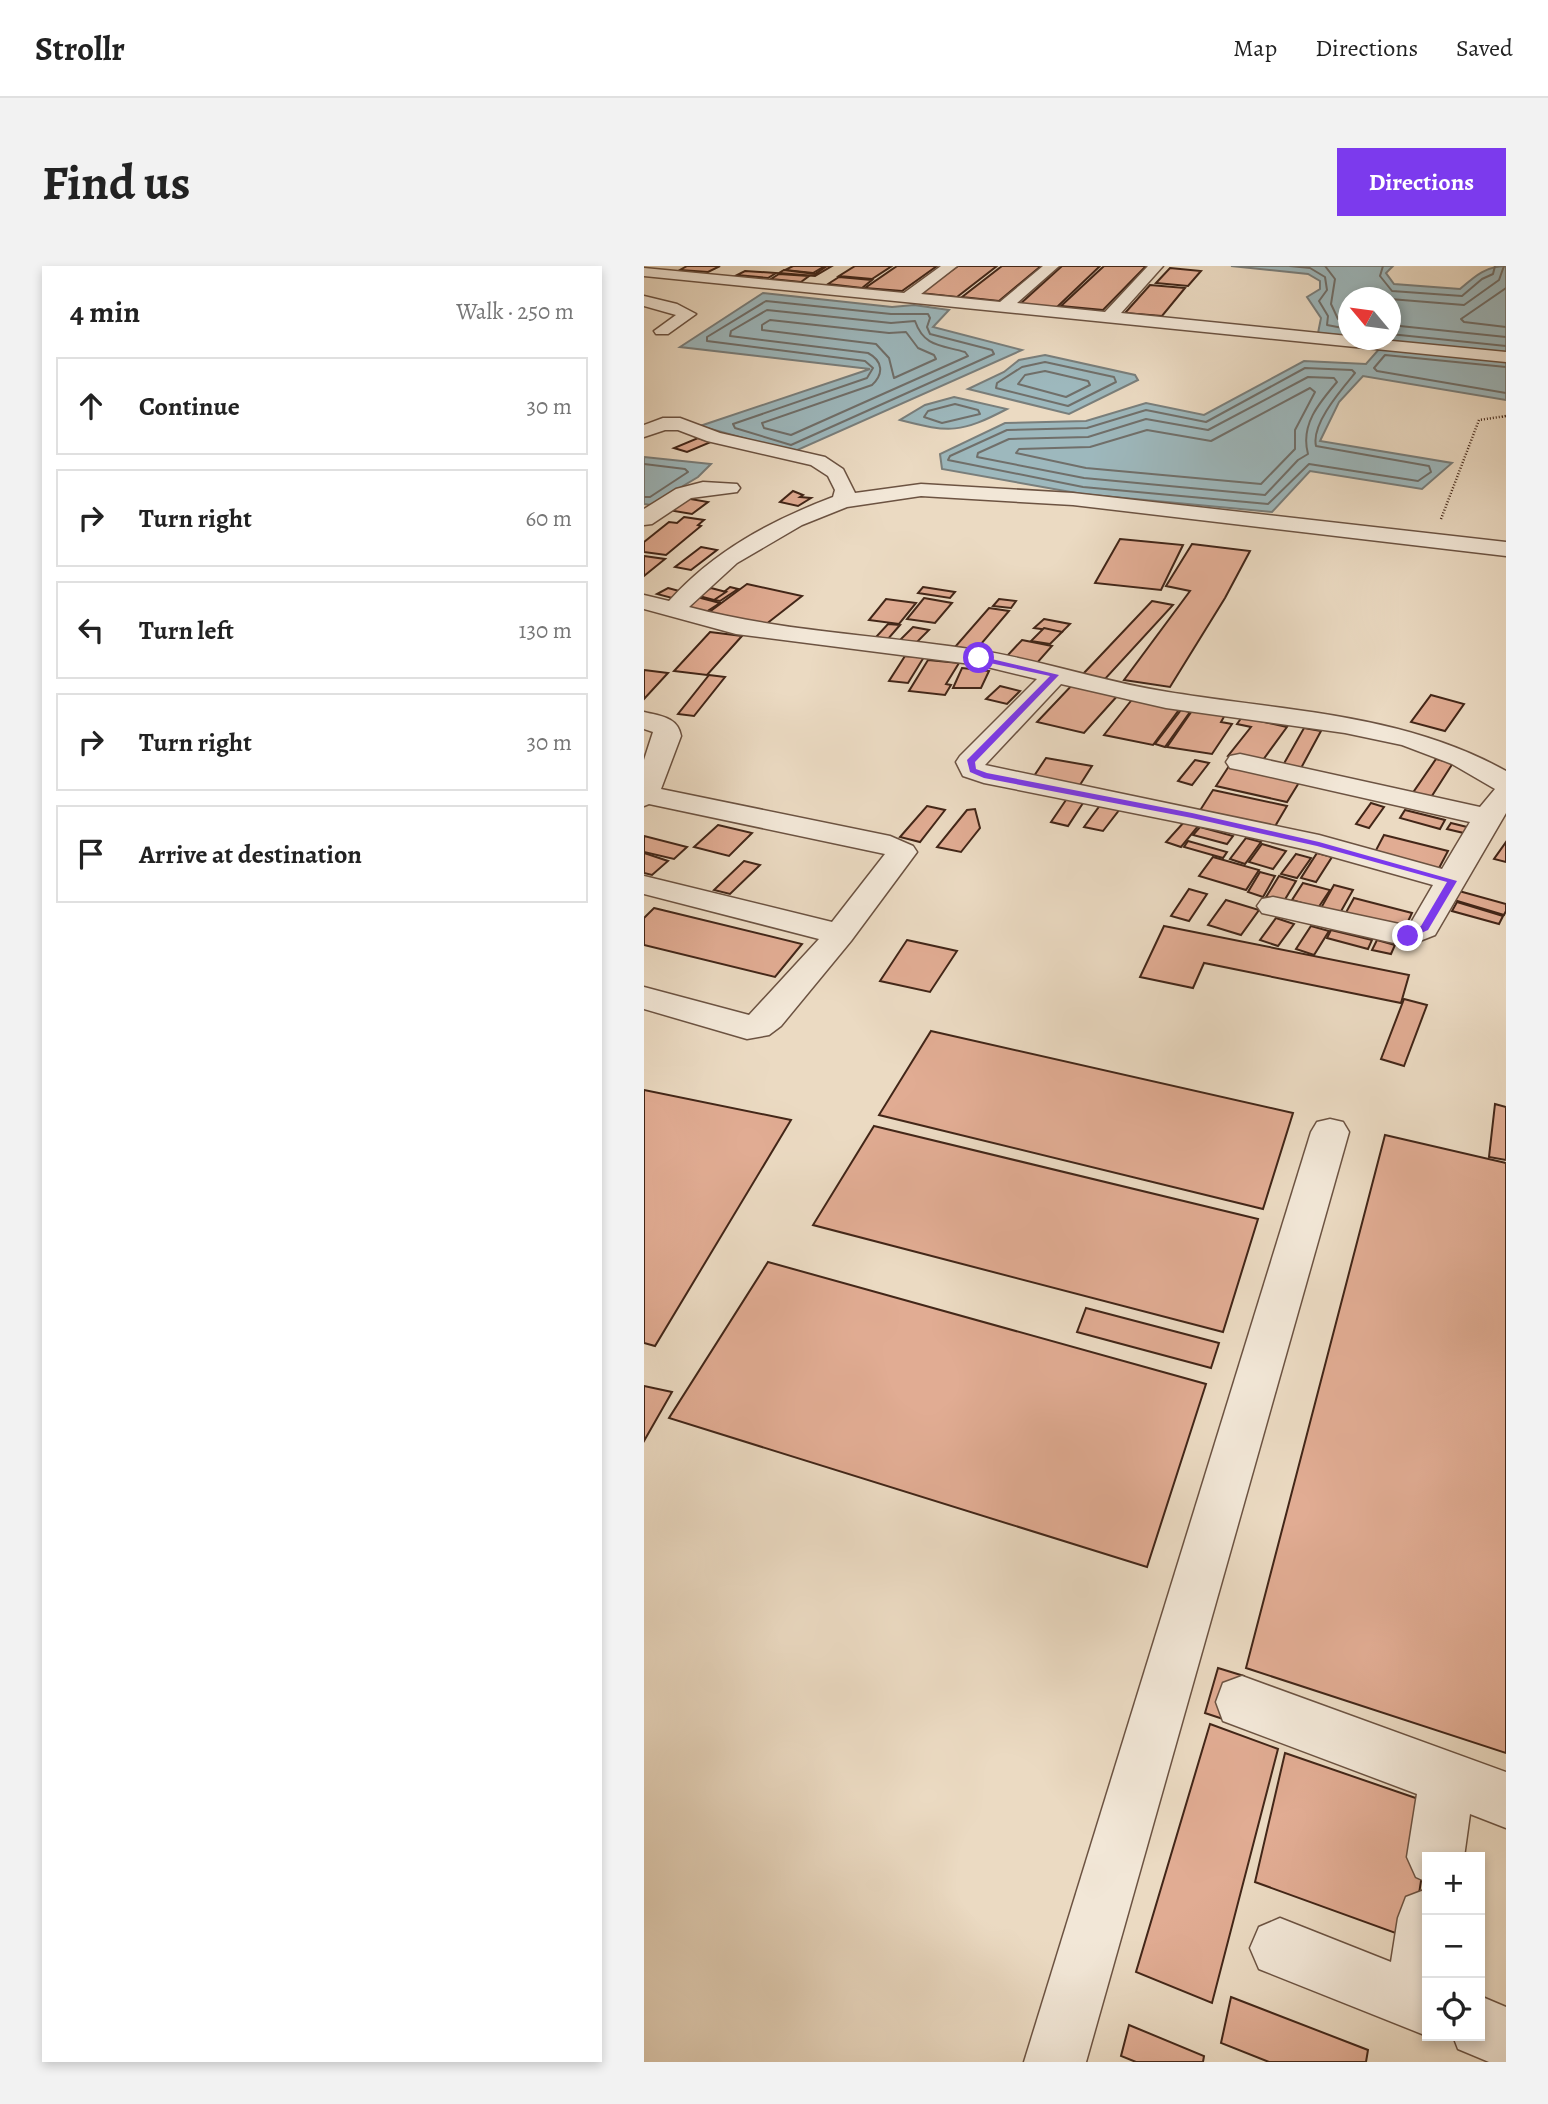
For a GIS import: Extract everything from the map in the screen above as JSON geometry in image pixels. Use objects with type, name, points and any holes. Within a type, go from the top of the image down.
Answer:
[{"type":"street","points":[[720,279],[744,266]]},
{"type":"street","points":[[908,297],[950,266]]},
{"type":"street","points":[[1004,306],[1052,266]]},
{"type":"street","points":[[1109,317],[1156,266]]},
{"type":"street","points":[[644,272],[1506,357]]},
{"type":"street","points":[[809,287],[832,273]]},
{"type":"street","points":[[644,301],[659,303],[666,308],[688,314],[662,331]]},
{"type":"street","points":[[644,328],[683,333]]},
{"type":"street","points":[[644,431],[663,424],[680,424],[714,437],[818,461],[836,473],[845,490],[843,501]]},
{"type":"street","points":[[644,519],[681,493],[701,487],[730,488]]},
{"type":"street","points":[[673,611],[689,591],[731,555],[776,527],[843,501],[921,490],[1073,499],[1506,549]]},
{"type":"street","points":[[644,602],[736,627],[979,658],[1166,700],[1345,725],[1410,739],[1462,758],[1506,783]]},
{"type":"street","points":[[1055,675],[970,762],[972,770],[984,775],[1306,841],[1452,881]]},
{"type":"street","points":[[644,720],[666,727],[667,736],[645,796],[890,845],[902,852],[840,933],[769,1018],[757,1027],[747,1027],[644,998]]},
{"type":"street","points":[[1240,762],[1497,806],[1424,928],[1408,936],[1273,906]]},
{"type":"street","points":[[644,885],[840,933]]},
{"type":"street","points":[[1055,2062],[1330,1132]]},
{"type":"street","points":[[1242,1702],[1506,1800]]},
{"type":"street","points":[[1437,1852],[1447,1778]]},
{"type":"street","points":[[1280,1948],[1421,2004],[1423,1978]]},
{"type":"street","points":[[1485,2029],[1506,2038]]},
{"type":"path","points":[[1433,539],[1479,420],[1506,416]]},
{"type":"water","points":[[1231,266],[1393,266],[1386,273],[1394,284],[1460,289],[1487,270],[1506,266],[1506,352],[1401,342],[1401,287],[1338,287],[1338,335],[1318,333],[1321,318],[1307,297],[1320,289],[1320,281],[1308,274]]},
{"type":"water","points":[[763,293],[892,307],[914,305],[949,310],[933,327],[1022,350],[793,452],[700,426],[870,369],[680,347]]},
{"type":"water","points":[[1378,350],[1506,361],[1506,400],[1363,376],[1339,402],[1320,441],[1452,463],[1422,489],[1310,471],[1272,512],[1082,494],[942,469],[940,454],[1005,423],[1086,421],[1146,403],[1204,415],[1304,361],[1366,364]]},
{"type":"water","points":[[1045,355],[1135,375],[1138,380],[1069,414],[968,389],[1004,372],[1019,360]]},
{"type":"water","points":[[954,397],[1007,409],[978,423],[955,428],[944,429],[900,420],[925,405]]},
{"type":"water","points":[[644,457],[711,464],[698,477],[651,505],[644,504]]},
{"type":"building","points":[[687,266],[720,266],[708,272],[680,270]]},
{"type":"building","points":[[793,266],[825,266],[813,273],[785,270]]},
{"type":"building","points":[[827,266],[832,266],[815,276],[779,273],[784,270],[815,274]]},
{"type":"building","points":[[855,266],[892,266],[872,279],[839,276]]},
{"type":"building","points":[[897,266],[937,266],[902,291],[865,288]]},
{"type":"building","points":[[958,266],[997,266],[957,297],[920,293]]},
{"type":"building","points":[[1002,266],[1041,266],[999,301],[962,297]]},
{"type":"building","points":[[1062,266],[1100,266],[1056,308],[1019,305]]},
{"type":"building","points":[[1104,266],[1146,266],[1103,310],[1061,306]]},
{"type":"building","points":[[1170,268],[1201,271],[1188,286],[1156,283]]},
{"type":"building","points":[[745,271],[776,273],[768,278],[737,275]]},
{"type":"building","points":[[779,274],[809,276],[801,282],[771,279]]},
{"type":"building","points":[[839,277],[872,280],[862,288],[828,284]]},
{"type":"building","points":[[1150,285],[1185,288],[1162,316],[1125,313]]},
{"type":"building","points":[[698,438],[711,442],[687,452],[674,448]]},
{"type":"building","points":[[793,491],[803,495],[800,497],[811,498],[798,506],[780,502]]},
{"type":"building","points":[[679,497],[708,502],[692,514],[662,509]]},
{"type":"building","points":[[684,517],[704,520],[698,525],[701,526],[666,555],[644,552],[644,542],[669,522],[677,523]]},
{"type":"building","points":[[1120,539],[1183,545],[1161,590],[1095,583]]},
{"type":"building","points":[[1192,544],[1250,551],[1225,598],[1170,687],[1124,680],[1190,591],[1166,586]]},
{"type":"building","points":[[701,547],[717,550],[691,570],[675,567]]},
{"type":"building","points":[[644,556],[665,559],[644,576]]},
{"type":"building","points":[[747,584],[802,596],[765,625],[708,613]]},
{"type":"building","points":[[730,587],[738,589],[720,601],[714,600]]},
{"type":"building","points":[[923,587],[955,592],[950,598],[918,593]]},
{"type":"building","points":[[668,588],[683,592],[672,598],[657,594]]},
{"type":"building","points":[[711,588],[726,592],[714,600],[699,596]]},
{"type":"building","points":[[697,597],[720,603],[706,612],[682,607]]},
{"type":"building","points":[[924,598],[952,603],[935,623],[907,619]]},
{"type":"building","points":[[886,599],[916,603],[899,624],[869,620]]},
{"type":"building","points":[[999,599],[1016,601],[1011,608],[993,606]]},
{"type":"building","points":[[1152,601],[1173,605],[1105,679],[1083,674]]},
{"type":"building","points":[[989,608],[1009,611],[976,650],[955,647]]},
{"type":"building","points":[[1044,619],[1070,624],[1062,632],[1034,628]]},
{"type":"building","points":[[888,624],[900,625],[888,639],[876,637]]},
{"type":"building","points":[[913,627],[929,630],[915,644],[899,641]]},
{"type":"building","points":[[1044,628],[1062,632],[1050,644],[1031,641]]},
{"type":"building","points":[[710,632],[742,636],[707,675],[674,671]]},
{"type":"building","points":[[1022,640],[1052,646],[1037,663],[1006,657]]},
{"type":"building","points":[[905,656],[924,657],[908,683],[889,681]]},
{"type":"building","points":[[928,660],[959,663],[946,684],[951,685],[945,695],[909,691]]},
{"type":"building","points":[[962,668],[989,671],[981,688],[953,688]]},
{"type":"building","points":[[644,670],[668,673],[644,699]]},
{"type":"building","points":[[709,675],[725,677],[694,716],[678,714]]},
{"type":"building","points":[[1073,684],[1119,694],[1084,733],[1037,722]]},
{"type":"building","points":[[1000,686],[1020,691],[1007,704],[986,699]]},
{"type":"building","points":[[1431,695],[1464,704],[1445,731],[1411,722]]},
{"type":"building","points":[[1134,697],[1181,707],[1153,745],[1104,735]]},
{"type":"building","points":[[1194,708],[1225,715],[1221,722],[1232,724],[1212,754],[1167,747]]},
{"type":"building","points":[[1181,710],[1190,712],[1165,747],[1155,744]]},
{"type":"building","points":[[1242,717],[1287,727],[1260,764],[1228,756],[1251,727],[1237,724]]},
{"type":"building","points":[[1304,728],[1321,731],[1300,770],[1282,767]]},
{"type":"building","points":[[1046,758],[1092,766],[1078,788],[1032,779]]},
{"type":"building","points":[[1436,759],[1453,763],[1428,802],[1410,797]]},
{"type":"building","points":[[1195,760],[1209,763],[1192,785],[1178,781]]},
{"type":"building","points":[[1229,766],[1300,781],[1287,802],[1216,786]]},
{"type":"building","points":[[1213,790],[1287,806],[1274,828],[1199,812]]},
{"type":"building","points":[[1068,797],[1085,800],[1068,826],[1051,822]]},
{"type":"building","points":[[1104,800],[1123,805],[1103,831],[1084,827]]},
{"type":"building","points":[[1371,803],[1384,807],[1369,828],[1356,824]]},
{"type":"building","points":[[927,806],[945,810],[920,842],[900,837]]},
{"type":"building","points":[[975,809],[980,828],[961,852],[937,847],[967,810]]},
{"type":"building","points":[[1405,810],[1445,820],[1440,829],[1400,818]]},
{"type":"building","points":[[1185,821],[1199,825],[1181,847],[1166,842]]},
{"type":"building","points":[[1451,823],[1471,828],[1468,834],[1447,829]]},
{"type":"building","points":[[718,825],[752,833],[729,856],[694,847]]},
{"type":"building","points":[[1200,827],[1233,836],[1227,844],[1193,835]]},
{"type":"building","points":[[1384,835],[1448,851],[1438,870],[1374,854]]},
{"type":"building","points":[[644,836],[687,847],[674,859],[644,852]]},
{"type":"building","points":[[1246,838],[1261,842],[1245,864],[1230,859]]},
{"type":"building","points":[[1188,841],[1227,852],[1223,858],[1184,847]]},
{"type":"building","points":[[1506,842],[1506,862],[1494,859]]},
{"type":"building","points":[[1262,844],[1286,851],[1273,869],[1249,862]]},
{"type":"building","points":[[644,853],[668,861],[652,875],[644,873]]},
{"type":"building","points":[[1317,853],[1332,857],[1316,882],[1301,878]]},
{"type":"building","points":[[1296,854],[1311,858],[1297,878],[1281,874]]},
{"type":"building","points":[[1213,857],[1259,870],[1246,890],[1199,876]]},
{"type":"building","points":[[744,861],[760,865],[730,894],[714,890]]},
{"type":"building","points":[[1260,872],[1275,876],[1263,897],[1248,892]]},
{"type":"building","points":[[1279,876],[1296,881],[1284,901],[1266,897]]},
{"type":"building","points":[[1303,883],[1330,890],[1318,908],[1292,900]]},
{"type":"building","points":[[1334,885],[1353,890],[1340,913],[1321,908]]},
{"type":"building","points":[[1189,889],[1207,894],[1189,921],[1171,916]]},
{"type":"building","points":[[1459,891],[1506,904],[1506,911],[1504,915],[1454,900]]},
{"type":"building","points":[[1354,898],[1412,913],[1403,932],[1344,916]]},
{"type":"building","points":[[1226,900],[1259,910],[1241,935],[1208,925]]},
{"type":"building","points":[[1457,902],[1503,916],[1499,924],[1452,911]]},
{"type":"building","points":[[654,908],[802,944],[775,977],[644,945],[644,918]]},
{"type":"building","points":[[1276,918],[1294,924],[1278,946],[1260,940]]},
{"type":"building","points":[[1164,926],[1409,975],[1401,1003],[1204,963],[1193,988],[1140,977]]},
{"type":"building","points":[[1311,926],[1329,931],[1314,955],[1296,949]]},
{"type":"building","points":[[1331,930],[1372,940],[1368,949],[1327,938]]},
{"type":"building","points":[[907,940],[957,951],[930,992],[880,981]]},
{"type":"building","points":[[1377,940],[1395,945],[1391,954],[1372,950]]},
{"type":"building","points":[[1404,999],[1427,1005],[1404,1066],[1381,1059]]},
{"type":"building","points":[[931,1031],[1293,1113],[1263,1209],[879,1115]]},
{"type":"building","points":[[644,1090],[791,1120],[655,1346],[644,1343]]},
{"type":"building","points":[[1495,1104],[1506,1107],[1506,1160],[1489,1157]]},
{"type":"building","points":[[874,1126],[1258,1219],[1223,1332],[813,1225]]},
{"type":"building","points":[[1385,1135],[1506,1163],[1506,1753],[1246,1668]]},
{"type":"building","points":[[768,1262],[1206,1384],[1147,1567],[669,1418]]},
{"type":"building","points":[[1086,1308],[1219,1343],[1211,1368],[1077,1332]]},
{"type":"building","points":[[644,1386],[672,1392],[644,1441]]},
{"type":"building","points":[[1218,1668],[1244,1676],[1232,1722],[1205,1713]]},
{"type":"building","points":[[1210,1724],[1278,1749],[1212,2003],[1136,1972]]},
{"type":"building","points":[[1285,1753],[1433,1804],[1426,1852],[1422,1852],[1422,1875],[1412,1939],[1255,1882]]},
{"type":"building","points":[[1231,1997],[1368,2050],[1366,2062],[1269,2062],[1221,2043]]},
{"type":"building","points":[[1129,2025],[1204,2056],[1203,2062],[1136,2062],[1121,2056]]},
{"type":"route","points":[[979,658],[1055,675],[970,762],[972,770],[984,775],[1319,844],[1452,881],[1424,928],[1408,936]]}]
